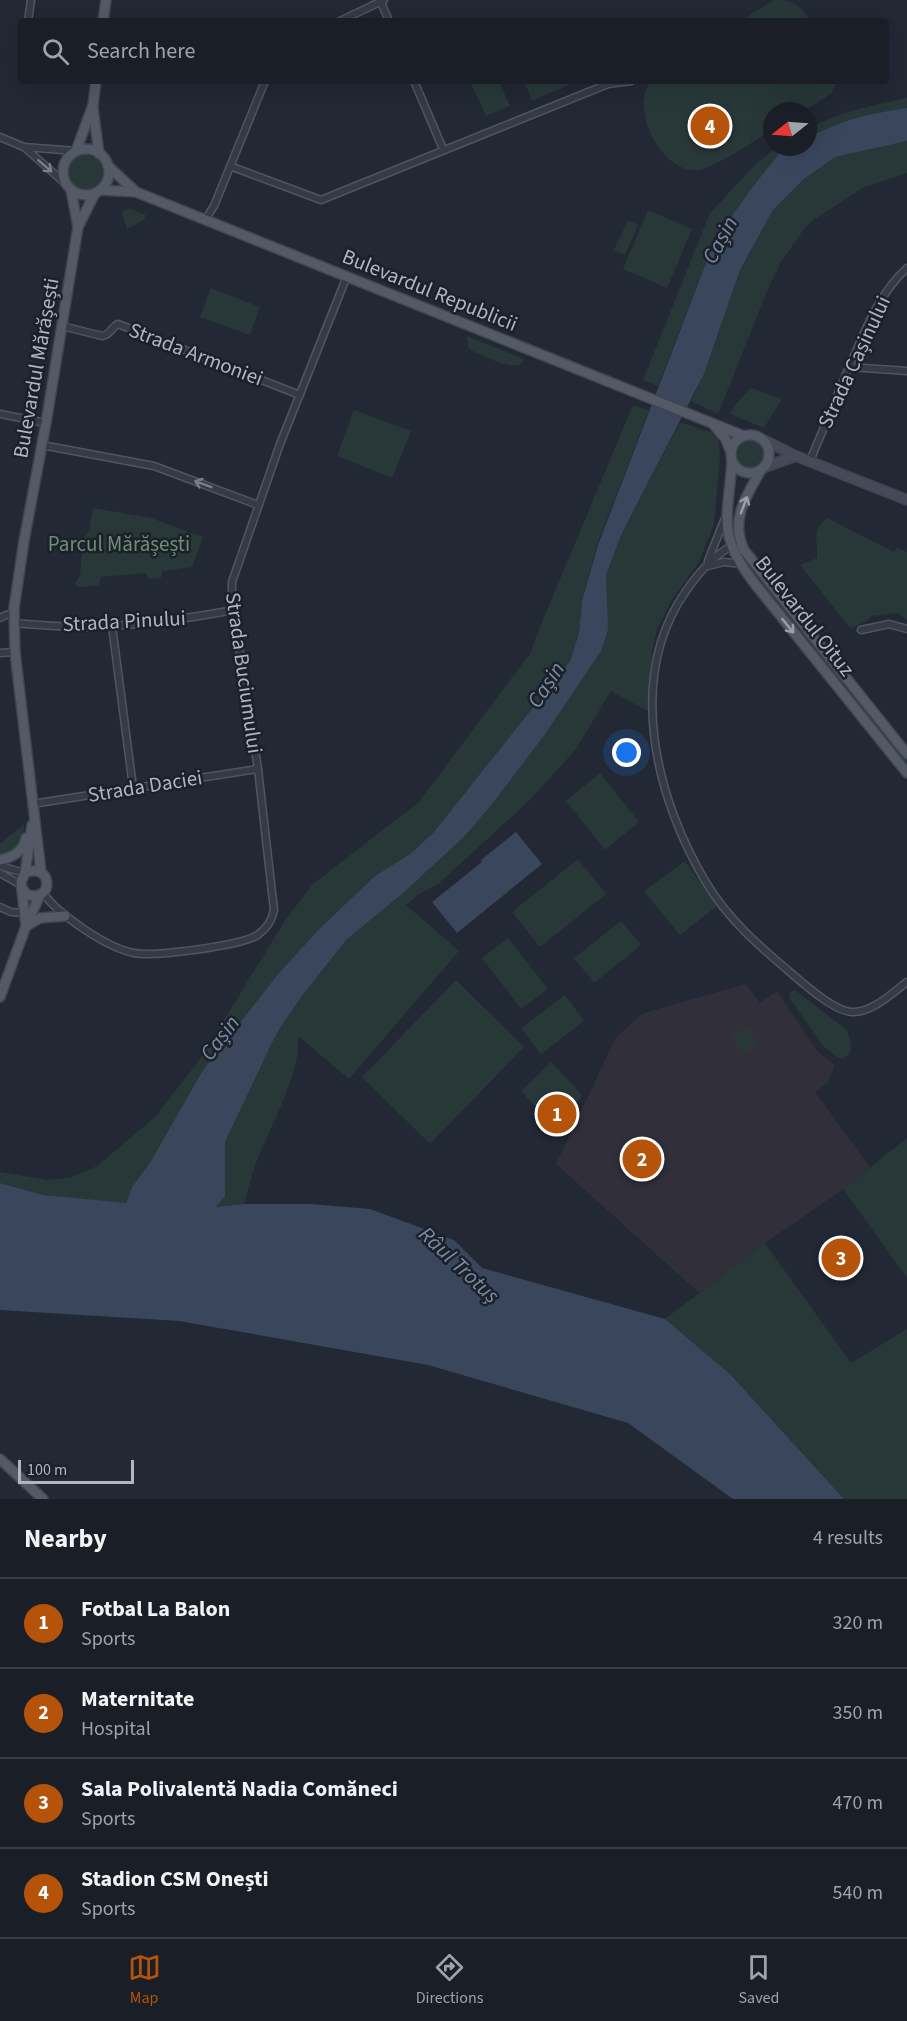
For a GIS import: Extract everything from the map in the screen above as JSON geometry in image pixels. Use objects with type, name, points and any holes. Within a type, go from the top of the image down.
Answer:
[{"type":"main road","points":[[103,18],[106,0]]},
{"type":"main road","points":[[96,84],[93,105],[76,151],[64,165],[63,172],[69,187],[82,195],[98,192],[136,192]]},
{"type":"main road","points":[[93,105],[99,154],[108,166],[136,192]]},
{"type":"main road","points":[[76,151],[87,150],[99,154]]},
{"type":"main road","points":[[98,192],[108,179],[108,166]]},
{"type":"main road","name":"Bulevardul Mărășești","points":[[69,187],[78,227]]},
{"type":"main road","name":"Bulevardul Mărășești","points":[[41,872],[13,619],[24,541],[78,227],[98,192]]},
{"type":"main road","name":"Bulevardul Republicii","points":[[136,192],[744,435]]},
{"type":"main road","points":[[712,422],[725,438],[732,457],[742,472],[752,473],[763,468],[770,453],[764,440],[755,435],[744,435],[737,440],[732,457]]},
{"type":"main road","name":"Bulevardul Oituz","points":[[732,457],[726,512],[727,529],[736,544],[742,564],[752,580],[907,773]]},
{"type":"main road","name":"Bulevardul Oituz","points":[[736,544],[741,512],[763,468]]},
{"type":"main road","name":"Bulevardul Oituz","points":[[736,544],[744,550],[907,754]]},
{"type":"main road","points":[[752,580],[755,574],[762,573]]},
{"type":"main road","points":[[0,860],[10,858],[23,849],[32,804]]},
{"type":"main road","points":[[26,926],[21,879],[25,873],[34,817]]},
{"type":"main road","points":[[0,997],[26,926],[47,882],[41,872],[34,870],[25,873]]},
{"type":"main road","points":[[21,887],[28,896],[42,894]]},
{"type":"main road","points":[[26,926],[40,918],[65,916]]},
{"type":"main road","points":[[0,1459],[43,1499]]},
{"type":"street","points":[[28,18],[30,0]]},
{"type":"street","points":[[346,18],[383,1],[388,18]]},
{"type":"street","points":[[205,220],[214,206],[264,84]]},
{"type":"street","points":[[415,84],[443,149]]},
{"type":"street","points":[[230,166],[319,200],[608,84]]},
{"type":"street","points":[[0,137],[24,147],[76,151]]},
{"type":"street","points":[[24,147],[69,187]]},
{"type":"street","name":"Strada Cașinului","points":[[810,461],[883,295],[907,268]]},
{"type":"street","name":"Strada Buciumului","points":[[65,916],[130,952],[151,954],[226,944],[250,938],[267,925],[274,910],[258,769],[231,592],[232,577],[347,276]]},
{"type":"street","name":"Strada Armoniei","points":[[62,326],[102,336],[108,334],[118,324],[300,395]]},
{"type":"street","points":[[850,366],[907,371]]},
{"type":"street","points":[[0,414],[46,423]]},
{"type":"street","points":[[764,440],[796,456],[907,500]]},
{"type":"street","points":[[42,445],[154,466],[258,505]]},
{"type":"street","points":[[763,468],[796,456]]},
{"type":"street","points":[[705,567],[726,512]]},
{"type":"street","points":[[736,544],[717,555],[682,596],[667,625],[656,665],[653,694],[654,733],[664,781],[676,821],[687,848],[708,886],[723,907],[760,946],[831,1004],[847,1011],[866,1010],[907,981]]},
{"type":"street","points":[[705,567],[719,562],[742,564]]},
{"type":"street","name":"Strada Pinului","points":[[13,619],[85,627],[112,626],[184,619],[234,610]]},
{"type":"street","points":[[0,618],[6,615],[13,619]]},
{"type":"street","points":[[861,630],[889,624],[907,629]]},
{"type":"street","points":[[112,626],[133,787]]},
{"type":"street","points":[[0,653],[15,652]]},
{"type":"street","name":"Bulevardul Oituz","points":[[849,701],[859,693]]},
{"type":"street","name":"Strada Daciei","points":[[32,804],[258,769]]},
{"type":"street","points":[[0,866],[25,873]]},
{"type":"street","points":[[0,873],[21,887]]},
{"type":"street","points":[[42,894],[65,916]]},
{"type":"street","points":[[0,906],[10,912],[25,913]]},
{"type":"shaded area","points":[[746,984],[760,1003],[777,991],[817,1051],[835,1065],[828,1082],[815,1092],[870,1167],[838,1193],[765,1243],[699,1293],[556,1164],[616,1037],[643,1013]]},
{"type":"green space","points":[[774,0],[796,4],[808,18],[745,18]]},
{"type":"green space","points":[[471,84],[500,84],[510,106],[486,116]]},
{"type":"green space","points":[[525,84],[571,84],[532,101]]},
{"type":"green space","points":[[650,84],[836,84],[832,93],[817,103],[763,102],[763,136],[725,159],[699,170],[686,169],[673,162],[662,151],[653,138],[644,107],[645,93]]},
{"type":"green space","points":[[907,98],[907,108],[856,118],[817,134],[817,125],[869,106]]},
{"type":"green space","points":[[907,141],[907,173],[862,188],[812,221],[781,262],[767,291],[718,414],[691,401],[704,374],[740,270],[773,210],[804,179],[835,157]]},
{"type":"green space","points":[[85,155],[98,160],[103,173],[98,186],[85,191],[72,186],[67,173],[72,160]]},
{"type":"green space","points":[[766,156],[778,156],[714,242],[658,386],[643,380],[710,213]]},
{"type":"green space","points":[[129,208],[146,215],[144,220],[127,229],[122,213]]},
{"type":"green space","points":[[648,210],[692,229],[667,288],[623,269]]},
{"type":"green space","points":[[628,220],[638,225],[625,255],[614,250]]},
{"type":"green space","points":[[211,288],[260,307],[250,335],[200,317]]},
{"type":"green space","points":[[467,336],[524,359],[521,364],[515,365],[492,360],[471,350],[468,347]]},
{"type":"green space","points":[[751,388],[782,399],[764,428],[730,414],[734,406]]},
{"type":"green space","points":[[633,405],[649,410],[597,545],[582,601],[579,633],[570,661],[433,833],[410,854],[375,876],[320,928],[278,974],[203,1070],[151,1161],[132,1187],[126,1204],[44,1195],[0,1183],[0,1172],[48,1180],[72,1177],[97,1166],[156,1116],[200,1059],[286,919],[313,884],[419,802],[531,652]]},
{"type":"green space","points":[[354,410],[411,431],[392,478],[337,456]]},
{"type":"green space","points":[[680,422],[710,432],[718,438],[720,456],[714,524],[699,562],[671,601],[657,629],[652,652],[648,711],[611,691],[576,749],[529,801],[438,884],[419,894],[406,905],[459,951],[349,1079],[298,1036],[298,1050],[290,1083],[256,1163],[244,1204],[215,1207],[225,1196],[225,1142],[271,1045],[302,996],[347,939],[401,895],[464,837],[543,737],[622,533]]},
{"type":"green space","points":[[750,435],[764,440],[769,454],[764,468],[750,473],[736,468],[731,454],[736,440]]},
{"type":"green space","name":"Parcul Mărășești","points":[[93,508],[151,518],[203,537],[192,567],[162,571],[161,578],[149,579],[146,573],[101,577],[99,586],[78,587],[75,583],[80,576],[83,539],[89,531]]},
{"type":"green space","points":[[827,518],[894,552],[897,547],[907,552],[907,620],[898,613],[871,616],[851,629],[800,565],[817,558],[817,532]]},
{"type":"green space","points":[[765,576],[907,754],[907,773],[755,584]]},
{"type":"green space","points":[[600,773],[639,822],[605,850],[566,801]]},
{"type":"green space","points":[[24,824],[23,837],[19,845],[0,857],[0,844]]},
{"type":"green space","points":[[578,859],[606,894],[540,947],[512,912]]},
{"type":"green space","points":[[685,861],[717,906],[680,935],[644,891]]},
{"type":"green space","points":[[621,921],[641,945],[594,983],[574,958]]},
{"type":"green space","points":[[508,938],[548,989],[521,1009],[482,958]]},
{"type":"green space","points":[[456,980],[524,1047],[430,1144],[362,1077]]},
{"type":"green space","points":[[795,990],[847,1030],[851,1051],[846,1057],[842,1059],[837,1057],[823,1046],[790,999],[789,993]]},
{"type":"green space","points":[[565,995],[584,1021],[541,1054],[521,1028]]},
{"type":"green space","points":[[747,1026],[759,1043],[744,1055],[732,1036]]},
{"type":"green space","points":[[551,1062],[582,1095],[561,1134],[521,1091]]},
{"type":"green space","points":[[907,1138],[907,1278],[843,1189]]},
{"type":"green space","points":[[765,1243],[851,1363],[907,1329],[907,1499],[844,1499],[730,1374],[665,1319]]},
{"type":"water","points":[[907,108],[907,141],[835,157],[804,179],[773,210],[740,270],[704,374],[622,533],[606,575],[608,630],[601,651],[543,737],[464,837],[401,895],[347,939],[302,996],[271,1045],[225,1142],[225,1196],[216,1207],[244,1204],[311,1204],[370,1209],[454,1240],[482,1268],[665,1319],[730,1374],[844,1499],[733,1499],[628,1423],[428,1365],[179,1321],[0,1310],[0,1183],[44,1195],[126,1203],[132,1187],[151,1161],[203,1070],[278,974],[320,928],[375,876],[410,854],[433,833],[570,661],[579,633],[582,601],[598,545],[714,242],[777,156],[817,156],[817,134],[856,118]]},
{"type":"water","points":[[516,832],[542,864],[457,933],[432,902]]},
{"type":"place","name":"Stadion CSM Onești","points":[[710,126]]},
{"type":"place","name":"Fotbal La Balon","points":[[557,1114]]},
{"type":"place","name":"Maternitate","points":[[642,1159]]},
{"type":"place","name":"Sala Polivalentă Nadia Comăneci","points":[[841,1258]]},
{"type":"water label","name":"Cașin","points":[[720,240]]},
{"type":"water label","name":"Cașin","points":[[546,685]]},
{"type":"water label","name":"Cașin","points":[[220,1038]]},
{"type":"water label","name":"Râul Trotuș","points":[[459,1265]]}]
